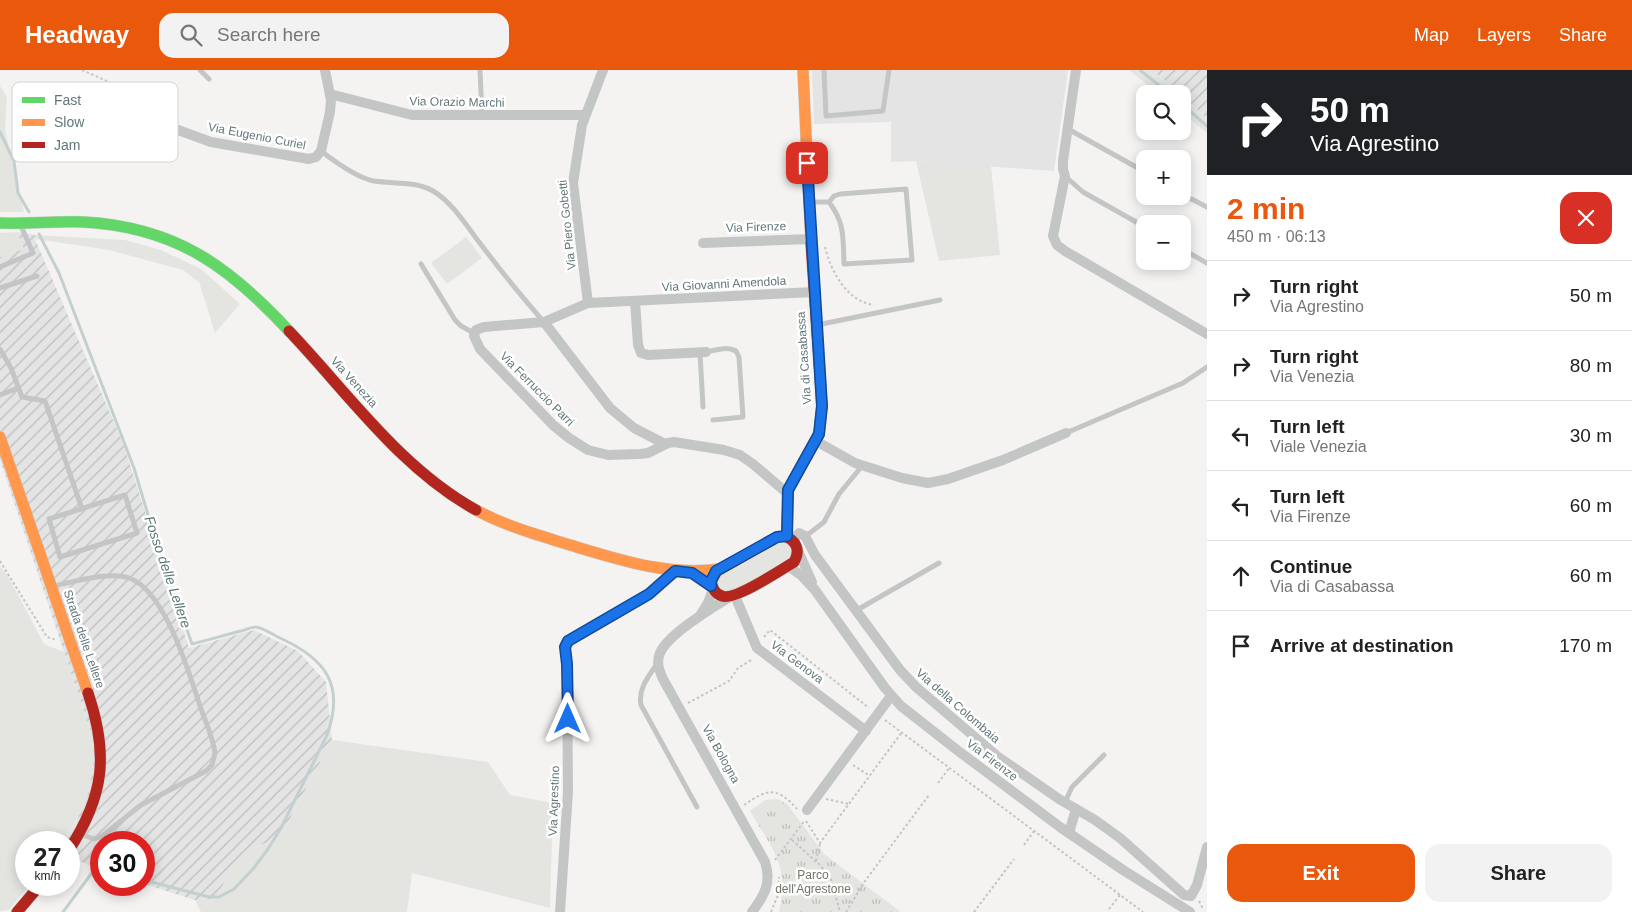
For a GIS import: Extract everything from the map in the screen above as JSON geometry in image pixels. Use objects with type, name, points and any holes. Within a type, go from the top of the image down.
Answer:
[{"type":"street","name":"Via Eugenio Curiel","points":[[178,130],[211,142],[304,159],[314,158],[321,151],[331,109],[325,70]]},
{"type":"street","name":"Via Piero Gobetti","points":[[588,304],[573,183],[580,132],[603,70]]},
{"type":"street","name":"Via di Casabassa","points":[[803,70],[811,239],[822,406],[820,431],[816,441]]},
{"type":"street","points":[[1076,70],[1062,164],[1065,176],[1054,240],[1065,252],[1207,334]]},
{"type":"street","name":"Via Orazio Marchi","points":[[330,94],[408,114],[585,115]]},
{"type":"street","name":"Via Venezia","points":[[0,224],[89,223],[120,226],[160,236],[197,253],[226,271],[258,298],[376,428],[419,468],[455,497],[494,519],[617,560],[692,573],[720,569]]},
{"type":"street","name":"Via Firenze","points":[[703,242],[811,239]]},
{"type":"street","name":"Via Giovanni Amendola","points":[[544,322],[588,304],[814,292]]},
{"type":"street","points":[[635,301],[638,345],[641,353],[648,355],[703,352]]},
{"type":"street","points":[[474,333],[478,328],[484,327],[544,322],[610,408],[629,424],[665,444],[678,442],[734,453],[753,464],[787,493]]},
{"type":"street","name":"Via Ferruccio Parri","points":[[474,333],[475,341],[480,349],[553,425],[582,447],[602,454],[618,456],[644,454],[665,444]]},
{"type":"street","points":[[816,441],[840,456],[862,466],[916,482],[939,482],[1003,460],[1066,433]]},
{"type":"street","name":"Strada delle Lellere","points":[[0,437],[94,712],[101,740],[100,780],[89,816],[80,834]]},
{"type":"street","name":"Via Firenze","points":[[815,590],[798,548],[790,538],[787,493],[791,482],[816,441]]},
{"type":"street","points":[[695,620],[707,606],[712,588],[712,577],[720,569],[777,537],[790,538],[799,533],[805,536]]},
{"type":"street","name":"Via della Colombaia","points":[[805,536],[813,552],[900,670],[997,756],[1120,838],[1180,893],[1189,896],[1194,893],[1198,886],[1207,847]]},
{"type":"street","points":[[658,662],[660,652],[666,644],[695,620],[788,566],[797,558],[799,553]]},
{"type":"street","name":"Via Firenze","points":[[788,566],[802,576],[815,590],[891,696],[912,715],[1069,834],[1128,874],[1190,912]]},
{"type":"street","name":"Via Agrestino","points":[[560,912],[568,792],[567,664],[565,645],[569,640],[649,594],[675,571]]},
{"type":"street","name":"Via Venezia","points":[[692,573],[721,596],[732,597]]},
{"type":"street","name":"Via Genova","points":[[732,597],[757,648],[761,645],[866,730]]},
{"type":"street","name":"Via Bologna","points":[[658,662],[661,675],[766,866],[767,887],[752,912]]},
{"type":"street","points":[[807,810],[891,696]]},
{"type":"street","points":[[1069,834],[1076,809]]},
{"type":"street","points":[[17,912],[31,896]]},
{"type":"lane","points":[[200,70],[209,79]]},
{"type":"lane","points":[[480,70],[482,115]]},
{"type":"lane","points":[[824,70],[826,116],[882,111],[889,70]]},
{"type":"lane","points":[[1068,128],[1136,167]]},
{"type":"lane","points":[[321,151],[364,178],[374,181],[422,186],[437,193],[456,212],[509,282],[544,322]]},
{"type":"lane","points":[[1065,176],[1083,192],[1136,222]]},
{"type":"lane","points":[[906,189],[912,260],[844,264],[841,222],[838,214],[829,202],[834,196],[840,194],[906,189]]},
{"type":"lane","points":[[1191,199],[1207,208]]},
{"type":"lane","points":[[809,202],[829,202]]},
{"type":"lane","points":[[0,267],[33,253],[20,224]]},
{"type":"lane","points":[[1191,254],[1207,263]]},
{"type":"lane","points":[[421,264],[455,320],[464,328],[474,333]]},
{"type":"lane","points":[[0,288],[37,276]]},
{"type":"lane","points":[[816,325],[940,300]]},
{"type":"lane","points":[[0,349],[11,368],[22,397],[45,401],[82,509]]},
{"type":"lane","points":[[703,407],[703,352],[721,349],[736,351],[739,357],[743,417],[714,420]]},
{"type":"lane","points":[[1066,433],[1183,383],[1207,367]]},
{"type":"lane","points":[[0,395],[18,388]]},
{"type":"lane","points":[[805,536],[824,522],[838,494],[862,466]]},
{"type":"lane","points":[[125,495],[137,533],[60,558],[49,520],[82,509],[125,495]]},
{"type":"lane","points":[[856,610],[939,563]]},
{"type":"lane","points":[[52,587],[107,576],[118,576],[133,579],[142,587],[159,607],[176,637],[215,753],[212,765],[206,770],[141,805],[102,836],[94,839],[80,834]]},
{"type":"lane","points":[[658,662],[642,689],[641,705],[697,808]]},
{"type":"lane","points":[[1065,803],[1072,787],[1104,755]]},
{"type":"path","points":[[82,70],[109,82]]},
{"type":"path","points":[[824,246],[831,266],[842,285],[863,302],[878,304]]},
{"type":"path","points":[[0,561],[47,637],[57,640],[68,635]]},
{"type":"path","points":[[679,707],[729,680],[738,668],[752,661],[770,630],[878,715],[1143,912]]},
{"type":"path","points":[[849,762],[870,776]]},
{"type":"path","points":[[938,783],[950,767]]},
{"type":"path","points":[[846,912],[866,881],[929,796]]},
{"type":"path","points":[[822,798],[849,804]]},
{"type":"path","points":[[1024,845],[1034,831]]},
{"type":"path","points":[[791,839],[816,861],[831,879],[840,912]]},
{"type":"path","points":[[816,861],[820,844]]},
{"type":"path","points":[[974,912],[1014,859]]},
{"type":"path","points":[[1109,909],[1120,895]]},
{"type":"shaded area","points":[[812,70],[1068,70],[1054,171],[916,161],[891,162],[891,122],[814,124]]},
{"type":"shaded area","points":[[1151,70],[1207,70],[1207,119],[1191,104],[1191,85],[1170,85]]},
{"type":"shaded area","points":[[17,232],[35,235],[35,239],[123,443],[189,648],[254,630],[298,651],[326,682],[332,740],[280,838],[245,851],[231,869],[216,899],[195,900],[155,887],[155,831],[90,831],[90,866],[80,861],[80,831],[70,831],[88,794],[93,739],[0,460],[0,257],[24,249]]},
{"type":"green space","points":[[1129,70],[1151,70],[1170,85],[1148,85]]},
{"type":"green space","points":[[0,86],[7,97],[5,130],[24,212],[0,212]]},
{"type":"green space","points":[[1191,104],[1207,119],[1207,133],[1191,120]]},
{"type":"green space","points":[[916,161],[991,166],[1000,255],[939,261]]},
{"type":"green space","points":[[17,232],[24,249],[0,257],[0,233]]},
{"type":"green space","points":[[35,235],[125,240],[161,250],[201,269],[240,304],[215,333],[199,282],[183,270],[109,250],[35,239]]},
{"type":"green space","points":[[466,237],[482,258],[447,284],[431,263]]},
{"type":"green space","points":[[781,541],[789,543],[793,555],[734,593],[719,590],[718,578]]},
{"type":"green space","points":[[0,566],[8,576],[44,644],[64,652],[93,739],[94,761],[88,794],[83,808],[70,831],[15,831],[15,896],[21,896],[9,910],[0,911]]},
{"type":"green space","points":[[332,740],[488,762],[510,795],[553,803],[550,908],[412,873],[407,912],[201,912],[195,900],[216,899],[231,869],[245,851],[280,838]]},
{"type":"green space","name":"Parco dell'Agrestone","points":[[778,799],[788,805],[824,854],[901,912],[779,912],[782,882],[777,858],[750,811],[765,800]]},
{"type":"waterway","points":[[1140,70],[1159,85]]},
{"type":"waterway","points":[[1191,112],[1207,126]]},
{"type":"waterway","name":"Fosso delle Lellere","points":[[0,132],[12,157]]},
{"type":"waterway","name":"Fosso delle Lellere","points":[[14,162],[18,193],[29,212]]},
{"type":"waterway","name":"Fosso delle Lellere","points":[[39,234],[59,273],[134,468],[158,548],[192,644],[256,627],[296,646],[309,655],[328,676],[332,688],[334,702],[327,735],[281,828],[253,869],[234,889],[219,897],[209,897],[155,883]]},
{"type":"waterway","points":[[63,912],[90,875]]},
{"type":"traffic: fast","points":[[0,223],[84,222],[116,225],[146,232],[173,242],[198,254],[222,269],[267,308],[289,331]]},
{"type":"traffic: slow","points":[[803,70],[811,243]]},
{"type":"traffic: slow","points":[[0,437],[88,693]]},
{"type":"traffic: slow","points":[[476,510],[522,530],[625,561],[681,570],[720,569]]},
{"type":"traffic: jam","points":[[787,536],[788,490],[819,434],[822,406],[811,243]]},
{"type":"traffic: jam","points":[[289,331],[399,451],[449,493],[476,510]]},
{"type":"traffic: jam","points":[[784,536],[792,540],[796,546],[797,553],[794,562],[747,590],[728,596],[722,596],[716,592],[711,581],[717,571],[777,537],[784,536]]},
{"type":"traffic: jam","points":[[80,832],[90,811],[100,774],[99,736],[88,693]]},
{"type":"traffic: jam","points":[[17,912],[31,896]]},
{"type":"route","points":[[568,719],[567,656],[565,647],[568,641],[649,594],[661,586],[675,571],[692,573],[711,586],[712,577],[716,571],[777,537],[787,536],[787,493],[791,482],[819,434],[822,406],[807,163]]}]
